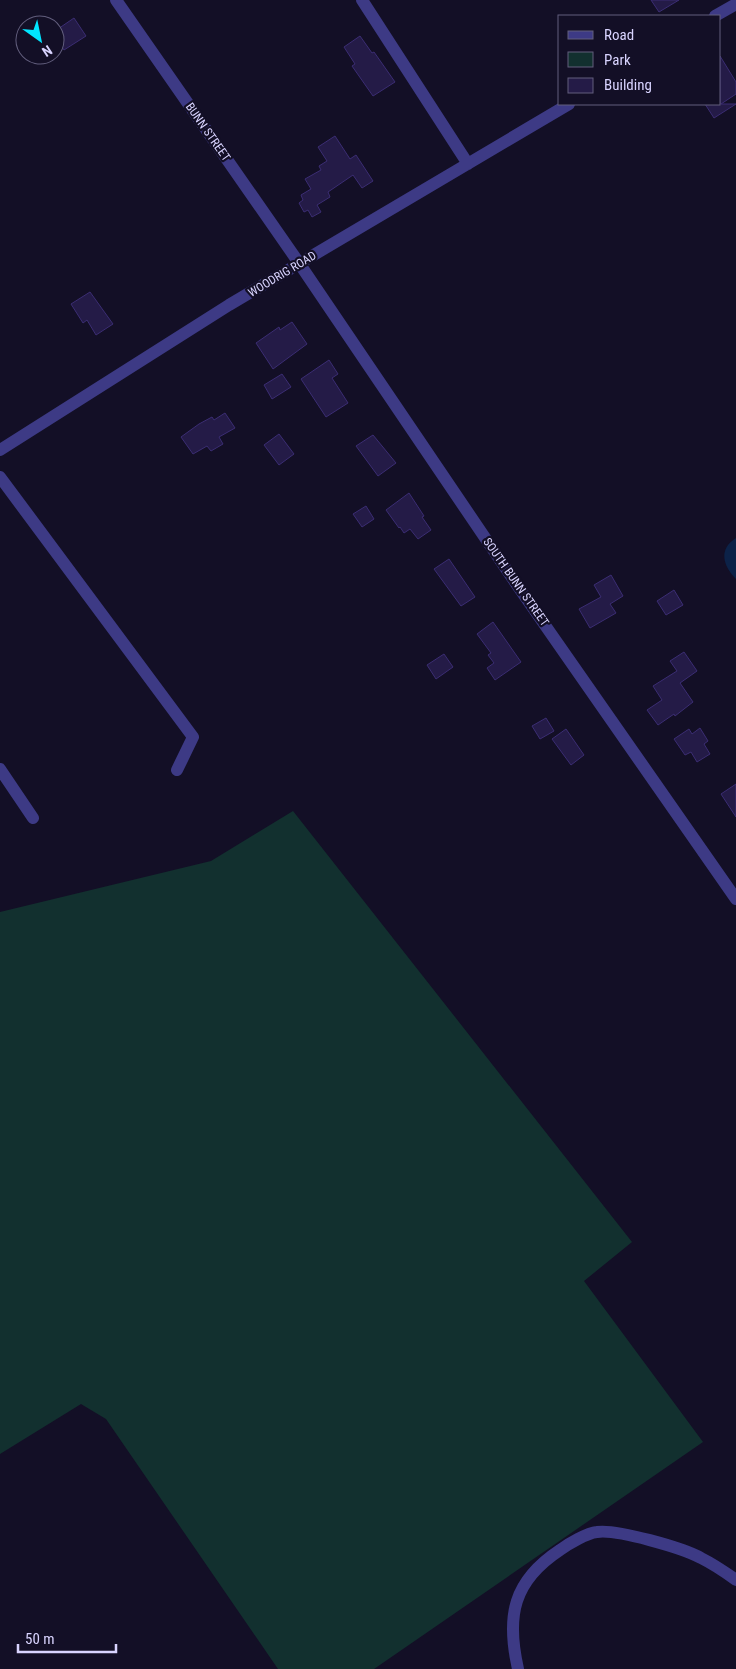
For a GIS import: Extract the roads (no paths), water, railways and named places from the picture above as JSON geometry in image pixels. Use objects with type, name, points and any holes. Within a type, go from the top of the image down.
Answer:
[{"type":"street","name":"BUNN STREET","points":[[116,0],[300,263]]},
{"type":"street","points":[[362,0],[468,164]]},
{"type":"street","points":[[716,15],[736,1]]},
{"type":"street","name":"WOODRIG ROAD","points":[[0,450],[221,310],[567,105]]},
{"type":"street","name":"SOUTH BUNN STREET","points":[[300,263],[517,585],[736,899]]},
{"type":"street","points":[[0,477],[193,737],[177,770]]},
{"type":"street","points":[[0,769],[33,818]]},
{"type":"street","points":[[518,1669],[513,1648],[515,1603],[525,1581],[544,1560],[566,1545],[597,1532],[627,1534],[700,1557],[736,1580]]},
{"type":"water","points":[[736,538],[736,579],[728,569],[724,558],[730,542]]}]
